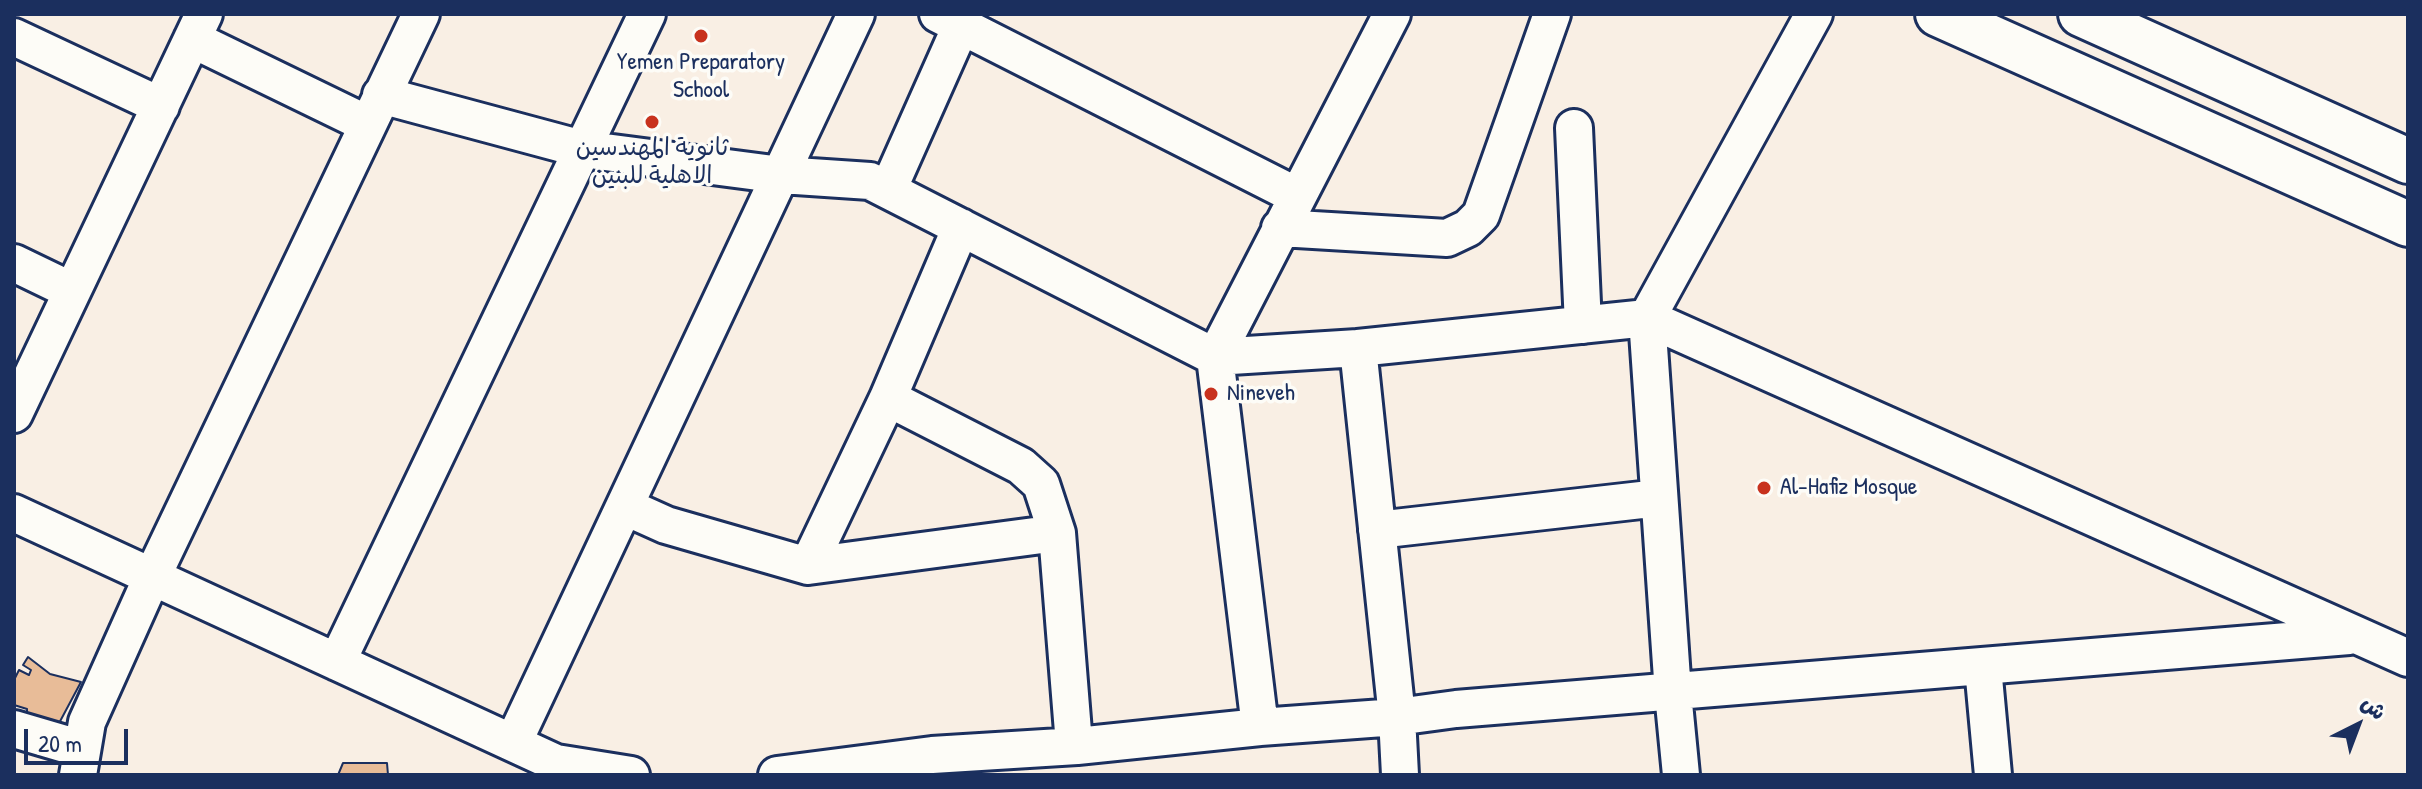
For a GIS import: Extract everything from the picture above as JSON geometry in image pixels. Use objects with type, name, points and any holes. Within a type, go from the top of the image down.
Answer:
[{"type":"main road","points":[[1938,14],[2408,224]]},
{"type":"main road","points":[[2081,14],[2408,161]]},
{"type":"street","points":[[14,729],[80,762],[87,722],[152,577],[421,14]]},
{"type":"street","points":[[337,662],[647,14]]},
{"type":"street","points":[[513,743],[856,14]]},
{"type":"street","points":[[1260,727],[1215,357],[1391,14]]},
{"type":"street","points":[[1280,228],[1447,238],[1468,228],[1481,215],[1552,14]]},
{"type":"street","points":[[1681,775],[1647,318],[1814,14]]},
{"type":"street","points":[[888,190],[949,20],[1297,196]]},
{"type":"street","points":[[14,414],[198,26],[374,109],[582,149],[781,175],[870,181],[1215,357],[1358,348],[1647,318],[2408,658]]},
{"type":"street","points":[[14,37],[161,106]]},
{"type":"street","points":[[1574,128],[1583,325]]},
{"type":"street","points":[[808,566],[888,398],[961,227]]},
{"type":"street","points":[[14,263],[72,291]]},
{"type":"street","points":[[1358,348],[1397,717],[1400,775]]},
{"type":"street","points":[[888,398],[1021,466],[1041,484],[1057,533],[1073,732],[1077,746]]},
{"type":"street","points":[[1377,530],[1659,498]]},
{"type":"street","points":[[626,507],[666,525],[808,566],[1057,533]]},
{"type":"street","points":[[14,513],[513,743],[559,769],[631,775]]},
{"type":"street","points":[[777,775],[933,765],[1077,746],[1456,709],[2355,636]]},
{"type":"street","points":[[1983,667],[1993,775]]},
{"type":"building","points":[[28,657],[50,674],[81,682],[57,727],[14,705],[14,680],[19,670],[29,675],[31,670],[23,665]]},
{"type":"building","points":[[343,763],[387,763],[388,775],[338,775]]},
{"type":"place","name":"Yemen Preparatory School","points":[[701,36]]},
{"type":"place","name":"ثانوية المهندسين الاهلية للبنين","points":[[652,122]]},
{"type":"place","name":"Nineveh","points":[[1211,394]]},
{"type":"place","name":"Al-Hafiz Mosque","points":[[1764,488]]}]
